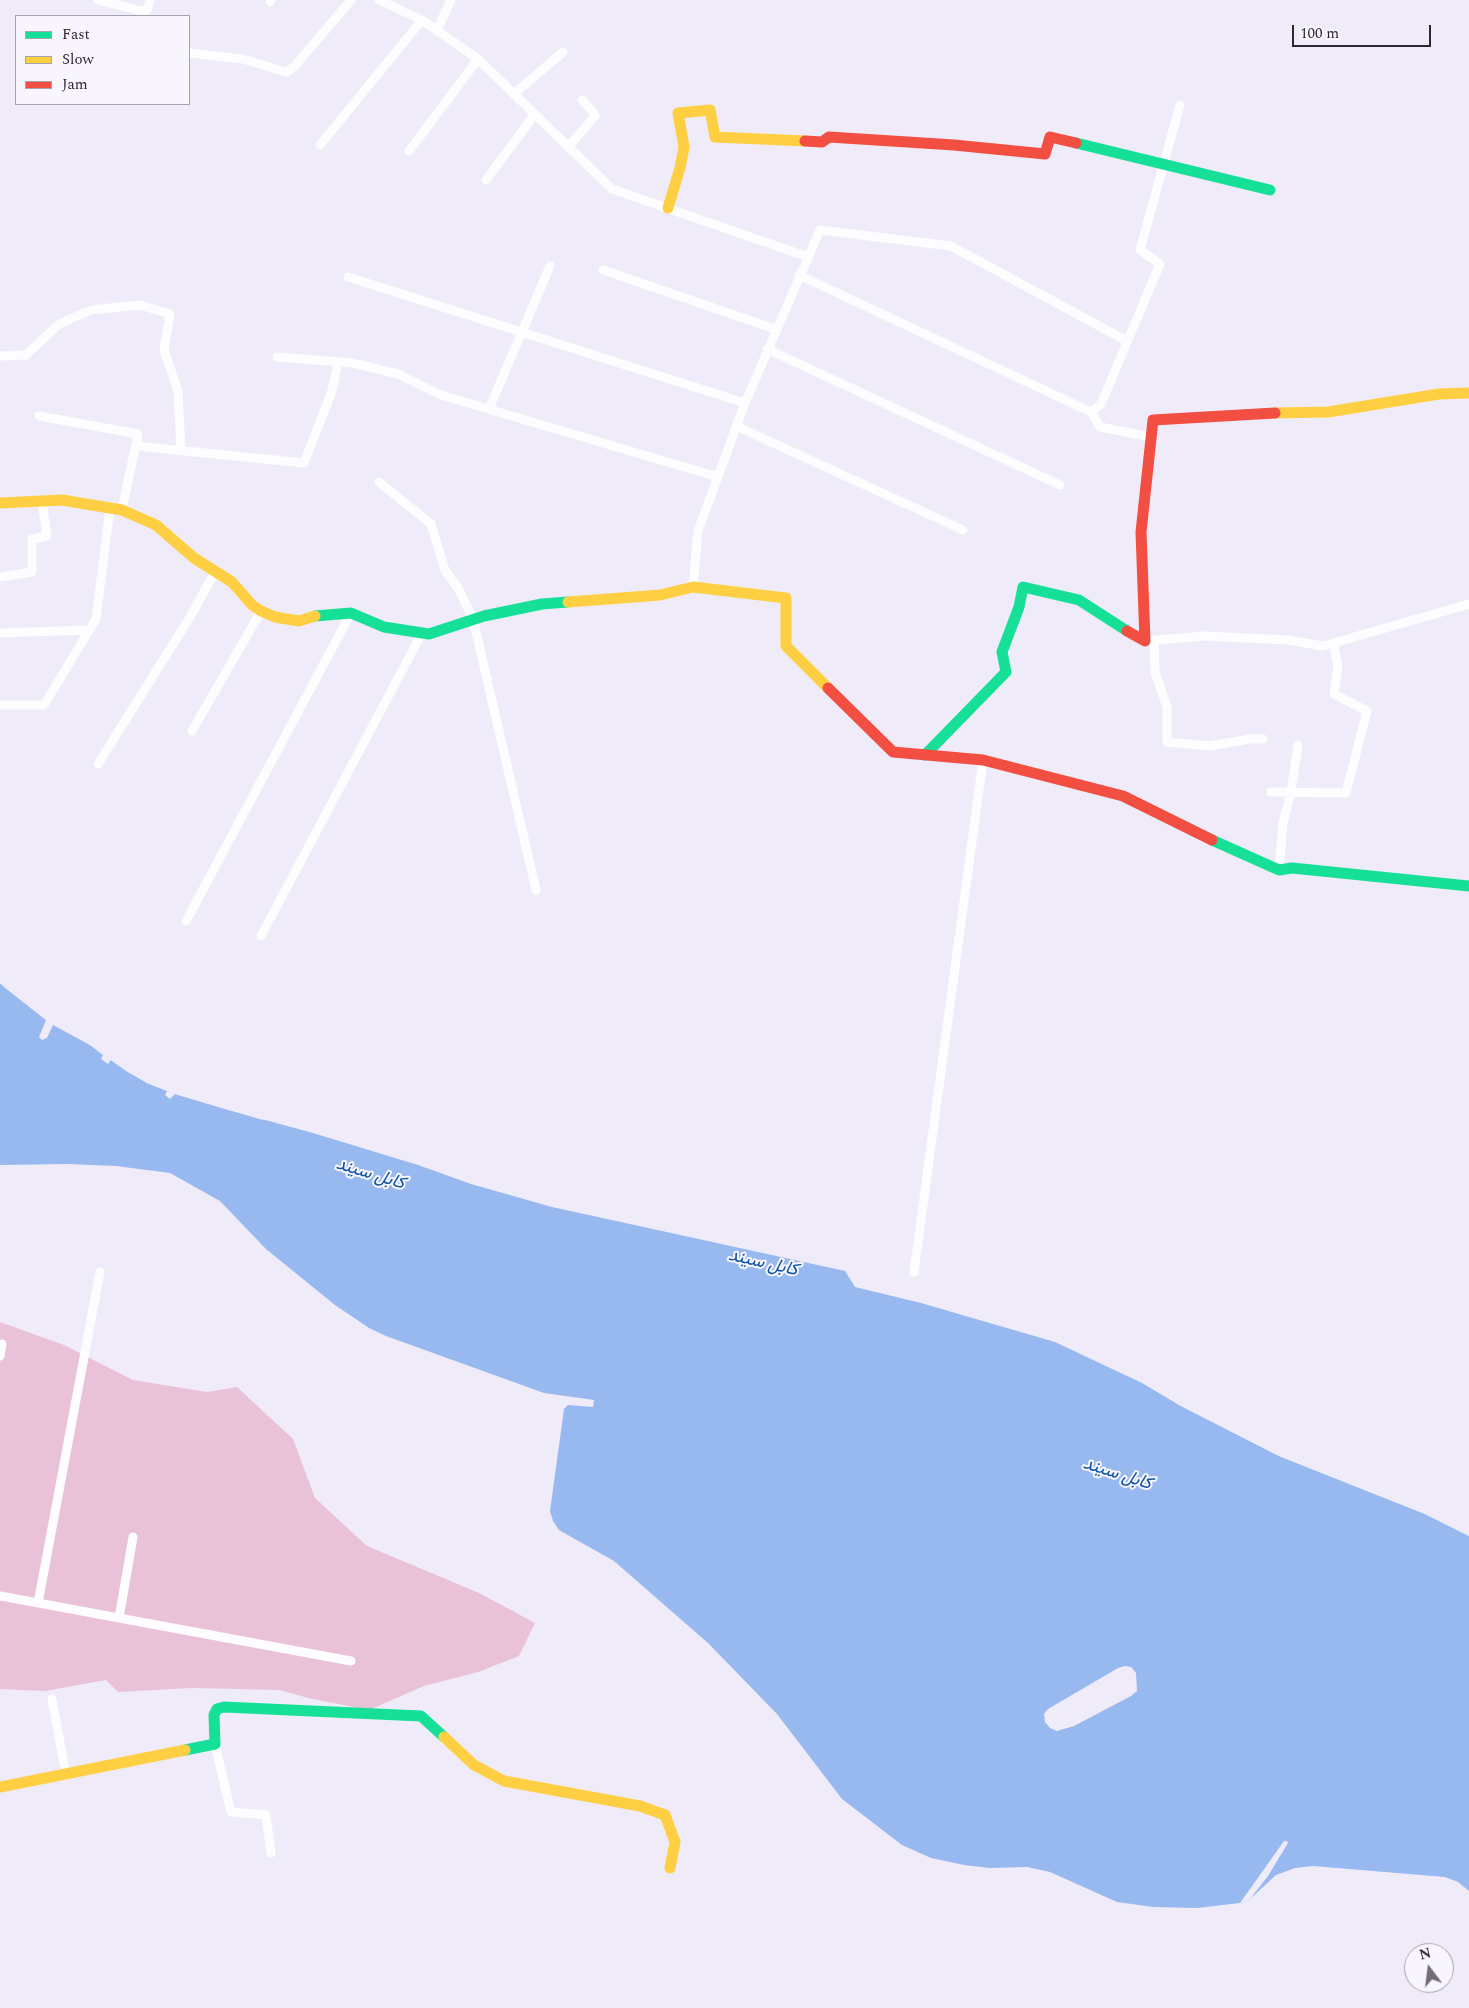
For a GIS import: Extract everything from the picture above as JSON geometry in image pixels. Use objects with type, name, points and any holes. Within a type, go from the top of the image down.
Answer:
[{"type":"street","points":[[98,0],[147,10],[150,0]]},
{"type":"street","points":[[190,53],[243,59],[286,72],[294,68],[351,0]]},
{"type":"street","points":[[379,0],[422,20],[478,59],[612,189],[808,257]]},
{"type":"street","points":[[437,30],[451,0]]},
{"type":"street","points":[[320,145],[422,20]]},
{"type":"street","points":[[514,94],[563,52]]},
{"type":"street","points":[[409,151],[478,59]]},
{"type":"street","points":[[568,147],[595,116],[582,100]]},
{"type":"street","points":[[1091,412],[1101,404],[1160,264],[1140,250],[1180,105]]},
{"type":"street","points":[[668,208],[684,147],[678,113],[710,110],[715,136],[822,142],[830,137],[954,145],[1045,154],[1050,137],[1270,190]]},
{"type":"street","points":[[486,180],[535,114]]},
{"type":"street","points":[[692,587],[698,531],[745,403],[775,329],[820,230],[951,246],[1127,341]]},
{"type":"street","points":[[489,410],[550,266]]},
{"type":"street","points":[[602,270],[775,329]]},
{"type":"street","points":[[799,276],[1091,412],[1100,426],[1151,437]]},
{"type":"street","points":[[348,277],[745,403]]},
{"type":"street","points":[[0,356],[26,355],[59,324],[91,310],[140,305],[170,314],[164,350],[178,391],[180,451]]},
{"type":"street","points":[[767,349],[1060,485]]},
{"type":"street","points":[[277,357],[352,363],[398,374],[441,395],[718,477]]},
{"type":"street","points":[[136,446],[304,463],[332,391],[338,362]]},
{"type":"street","points":[[1264,739],[1250,739],[1210,746],[1167,742],[1167,707],[1155,672],[1150,640],[1141,532],[1153,420],[1328,412],[1440,394],[1469,393]]},
{"type":"street","points":[[0,706],[44,705],[96,619],[116,509],[138,434],[39,416]]},
{"type":"street","points":[[736,426],[963,530]]},
{"type":"street","points":[[378,482],[431,524],[445,570],[458,588],[473,619],[536,890]]},
{"type":"street","points":[[0,578],[32,572],[32,539],[47,536],[42,500]]},
{"type":"street","points":[[0,503],[62,500],[116,509],[156,525],[194,558],[216,570],[232,582],[252,605],[261,611],[299,621],[320,614],[351,613],[384,627],[429,634],[473,619],[542,604],[660,595],[692,587],[786,598],[786,646],[893,752],[983,760],[1123,796],[1179,825],[1279,870],[1292,868],[1469,886]]},
{"type":"street","points":[[98,764],[190,616],[216,570]]},
{"type":"street","points":[[925,755],[1006,672],[1002,652],[1019,607],[1023,588],[1079,600],[1112,623],[1150,640],[1204,636],[1288,640],[1323,646],[1469,604]]},
{"type":"street","points":[[192,731],[261,611]]},
{"type":"street","points":[[186,921],[351,613]]},
{"type":"street","points":[[0,633],[89,630]]},
{"type":"street","points":[[261,936],[422,633]]},
{"type":"street","points":[[1271,792],[1346,793],[1368,711],[1334,694],[1338,666],[1333,644]]},
{"type":"street","points":[[1279,870],[1283,823],[1291,792],[1298,745]]},
{"type":"street","points":[[914,1272],[983,760]]},
{"type":"street","points":[[38,1603],[100,1272]]},
{"type":"street","points":[[0,1356],[2,1344]]},
{"type":"street","points":[[119,1618],[134,1537]]},
{"type":"street","points":[[0,1596],[352,1661]]},
{"type":"street","points":[[52,1699],[66,1775]]},
{"type":"street","points":[[272,1853],[266,1815],[231,1812],[215,1744],[214,1714],[217,1709],[421,1716],[474,1765],[504,1781],[606,1802],[640,1806],[665,1815],[675,1842],[670,1868]]},
{"type":"street","points":[[0,1786],[66,1775],[215,1744]]},
{"type":"shaded area","points":[[0,1322],[64,1345],[133,1380],[207,1392],[237,1387],[293,1439],[315,1498],[367,1546],[479,1593],[535,1623],[519,1656],[478,1672],[424,1686],[369,1710],[308,1698],[280,1690],[191,1688],[118,1692],[106,1680],[45,1691],[0,1689]]},
{"type":"water","name":"کابل سيند","points":[[0,983],[46,1020],[90,1045],[126,1071],[147,1083],[175,1094],[313,1133],[418,1165],[471,1184],[552,1207],[845,1271],[855,1287],[921,1303],[1055,1342],[1142,1383],[1179,1405],[1279,1456],[1425,1514],[1469,1536],[1469,1891],[1458,1882],[1445,1877],[1313,1866],[1295,1868],[1276,1875],[1250,1899],[1240,1903],[1197,1908],[1153,1907],[1117,1902],[1050,1872],[1027,1867],[990,1868],[964,1865],[931,1858],[902,1845],[842,1799],[777,1714],[708,1643],[614,1561],[559,1530],[553,1521],[550,1511],[564,1409],[568,1405],[593,1407],[594,1400],[544,1393],[386,1336],[369,1328],[335,1305],[266,1249],[220,1201],[170,1173],[116,1166],[68,1164],[0,1165]],"holes":[[[1131,1667],[1136,1673],[1137,1691],[1131,1696],[1074,1726],[1057,1731],[1050,1728],[1045,1722],[1044,1714],[1048,1709],[1118,1668]]]},
{"type":"pier","points":[[0,981],[48,1018],[148,1080],[176,1092],[264,1118],[263,1120],[175,1094],[170,1099],[165,1095],[167,1091],[147,1083],[111,1060],[108,1064],[101,1059],[103,1055],[90,1045],[53,1025],[47,1038],[42,1040],[39,1037],[46,1020],[4,987]]},
{"type":"pier","points":[[1181,1403],[1281,1453],[1426,1512],[1469,1533],[1469,1536],[1425,1514],[1279,1456],[1179,1405]]},
{"type":"pier","points":[[1284,1841],[1288,1843],[1268,1876],[1250,1899],[1240,1903]]},
{"type":"traffic: fast","points":[[1076,143],[1270,190]]},
{"type":"traffic: fast","points":[[925,755],[1006,672],[1002,652],[1019,607],[1023,587],[1079,600],[1127,631]]},
{"type":"traffic: fast","points":[[315,616],[351,613],[384,627],[429,634],[484,616],[542,604],[568,602]]},
{"type":"traffic: fast","points":[[1212,840],[1279,870],[1292,868],[1469,886]]},
{"type":"traffic: fast","points":[[185,1750],[215,1744],[214,1715],[217,1709],[224,1707],[421,1716],[444,1737]]},
{"type":"traffic: slow","points":[[668,208],[684,147],[678,113],[710,110],[715,137],[805,141]]},
{"type":"traffic: slow","points":[[1275,413],[1328,412],[1439,394],[1469,393]]},
{"type":"traffic: slow","points":[[0,503],[62,500],[122,510],[156,525],[194,558],[232,582],[252,605],[261,611],[275,617],[299,621],[315,616]]},
{"type":"traffic: slow","points":[[568,602],[660,595],[693,587],[786,598],[786,646],[828,688]]},
{"type":"traffic: slow","points":[[444,1737],[474,1765],[504,1781],[640,1806],[665,1815],[675,1842],[670,1868]]},
{"type":"traffic: slow","points":[[0,1787],[185,1750]]},
{"type":"traffic: jam","points":[[805,141],[822,142],[829,137],[954,145],[1045,154],[1050,137],[1076,143]]},
{"type":"traffic: jam","points":[[1127,631],[1145,641],[1141,532],[1153,420],[1275,413]]},
{"type":"traffic: jam","points":[[828,688],[893,752],[983,760],[1123,796],[1212,840]]}]
